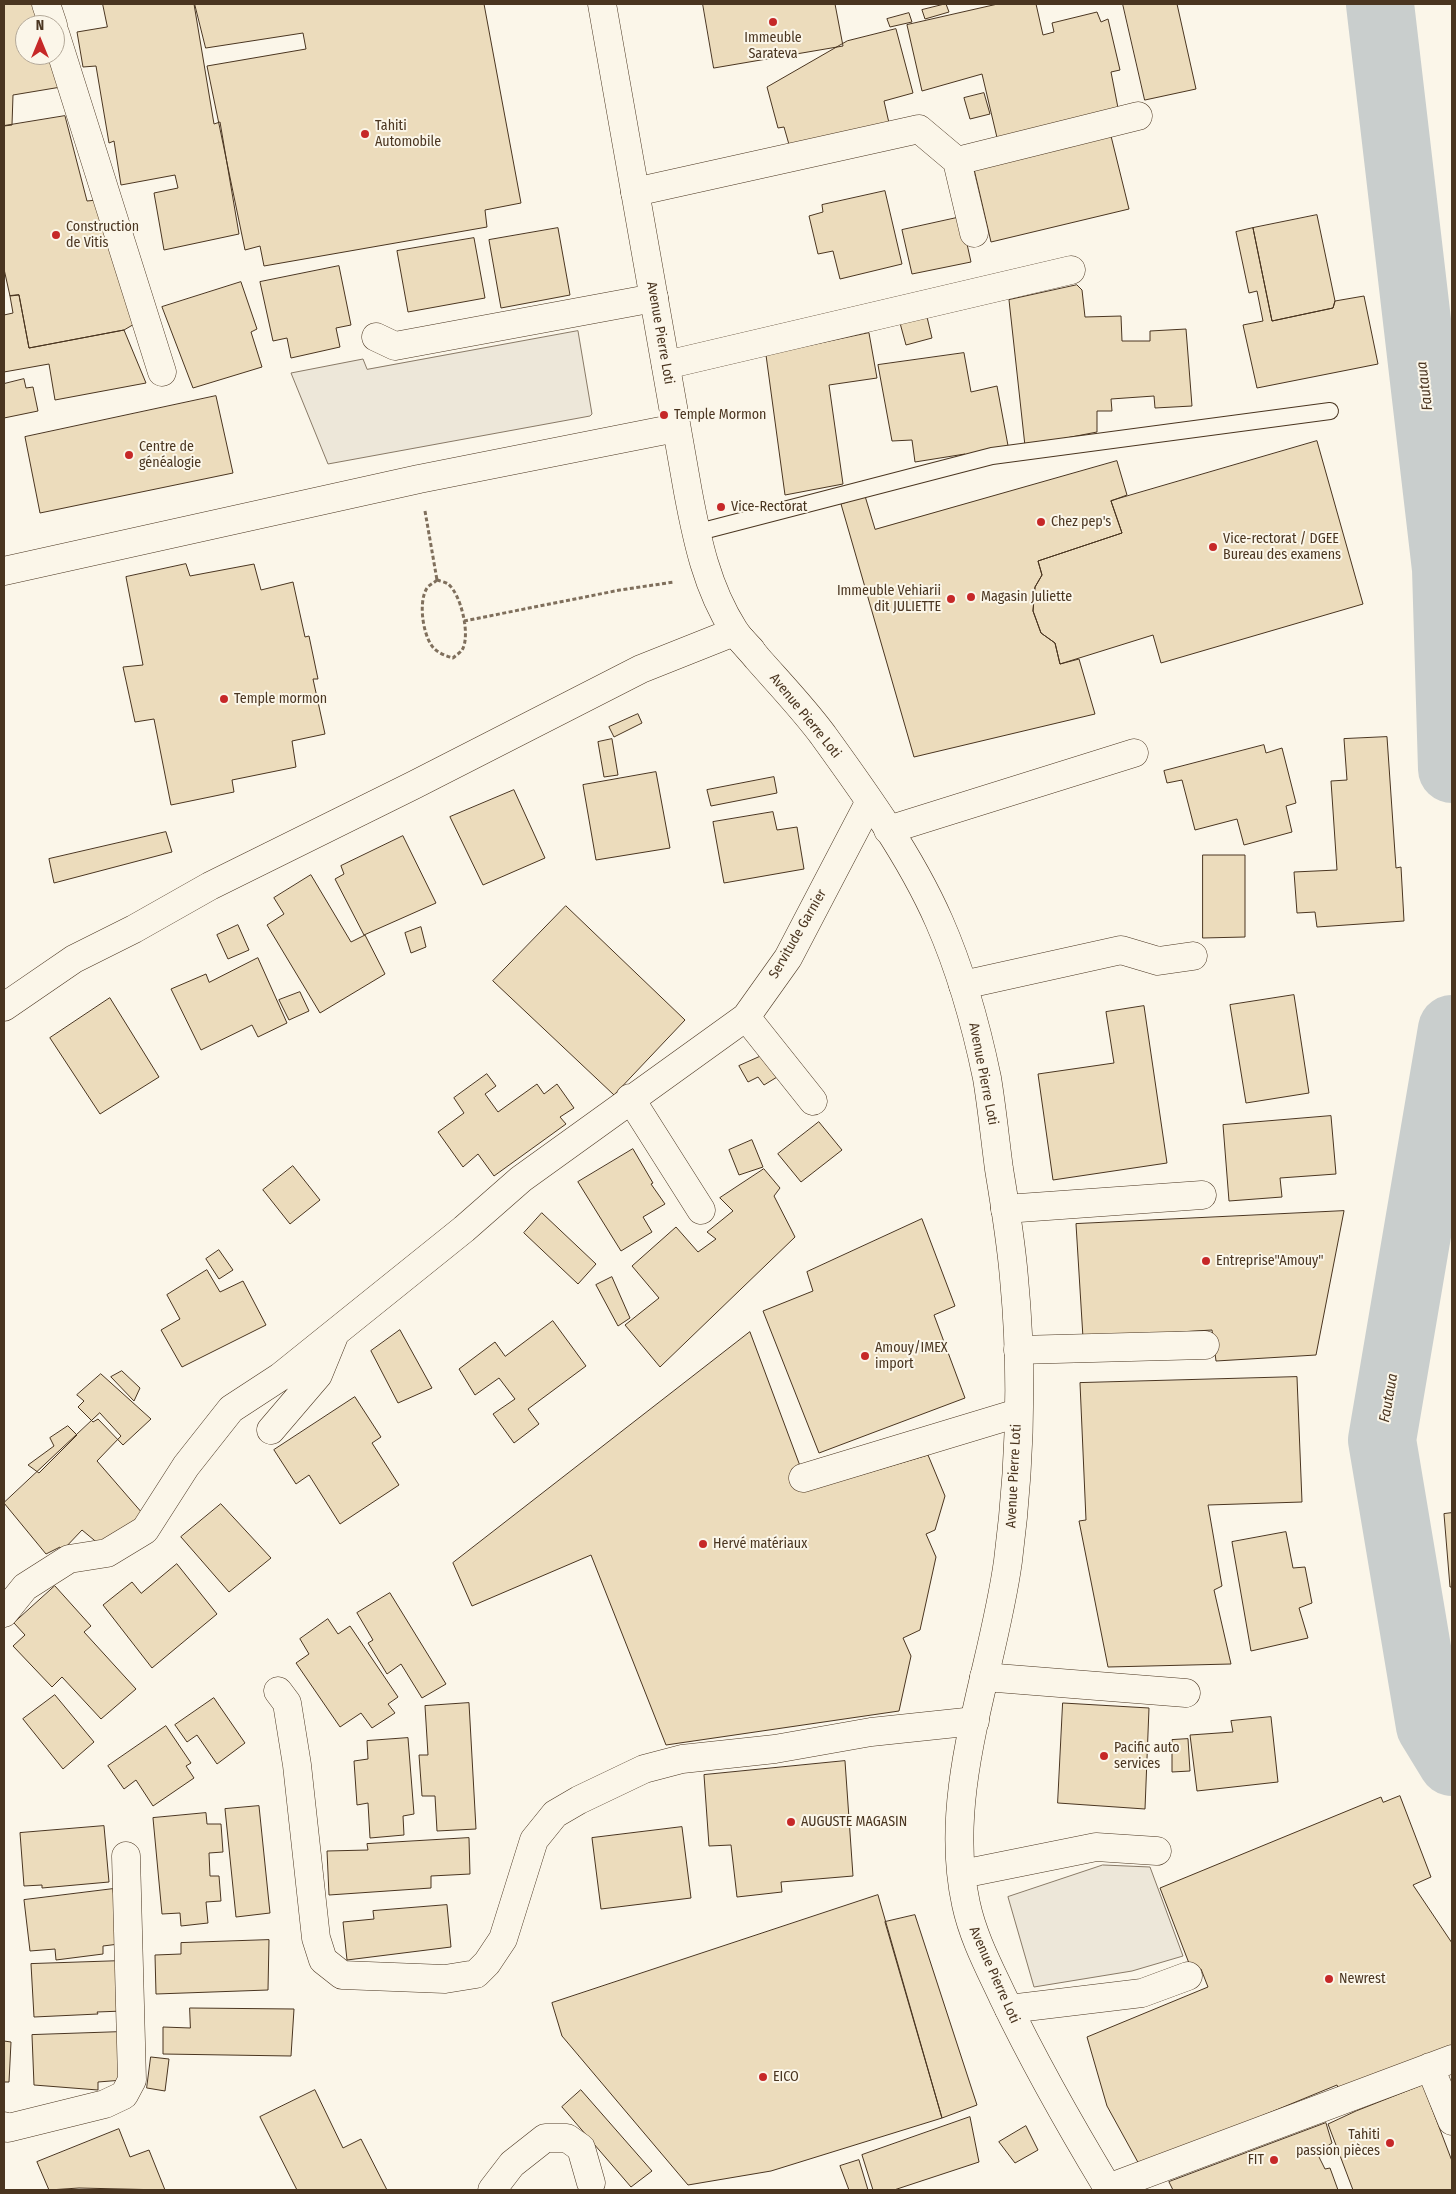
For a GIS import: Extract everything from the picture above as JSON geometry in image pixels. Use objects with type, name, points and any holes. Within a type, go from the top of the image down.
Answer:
[{"type":"street","name":"Avenue Pierre Loti","points":[[602,4],[695,534],[707,577],[734,632],[820,732],[870,803],[913,870],[939,921],[963,985],[975,1024],[987,1082],[1014,1276],[1018,1350],[1018,1413],[1016,1490],[1007,1568],[975,1721],[961,1811],[962,1874],[965,1902],[974,1932],[1009,2009],[1065,2116],[1108,2189]]},
{"type":"street","points":[[65,65],[162,372]]},
{"type":"street","points":[[956,161],[1138,116]]},
{"type":"street","points":[[635,192],[919,129],[956,161],[974,233]]},
{"type":"street","points":[[666,365],[1071,270]]},
{"type":"street","points":[[376,336],[395,346],[654,298]]},
{"type":"street","points":[[4,571],[419,478],[676,428]]},
{"type":"street","points":[[4,1007],[74,959],[134,929],[210,886],[414,785],[641,669],[734,632],[753,653]]},
{"type":"street","points":[[888,830],[1134,753]]},
{"type":"street","name":"Servitude Garnier","points":[[4,1613],[25,1587],[69,1560],[107,1553],[145,1530],[186,1466],[231,1409],[280,1377],[464,1229],[521,1179],[630,1098],[746,1017],[788,958],[870,803]]},
{"type":"street","points":[[963,985],[1121,950],[1158,961],[1193,956]]},
{"type":"street","points":[[746,1017],[813,1101]]},
{"type":"street","points":[[630,1098],[701,1210]]},
{"type":"street","points":[[1005,1209],[1202,1195]]},
{"type":"street","points":[[271,1430],[318,1375],[335,1332]]},
{"type":"street","points":[[1018,1350],[1205,1345]]},
{"type":"street","points":[[802,1478],[1018,1413]]},
{"type":"street","points":[[984,1677],[1186,1693]]},
{"type":"street","points":[[278,1691],[287,1703],[297,1765],[316,1938],[323,1960],[342,1975],[364,1977],[446,1979],[476,1974],[488,1962],[503,1939],[534,1840],[555,1814],[644,1769],[682,1760],[775,1749],[871,1732],[975,1721]]},
{"type":"street","points":[[962,1874],[1096,1847],[1157,1852]]},
{"type":"street","points":[[4,2126],[8,2128],[105,2104],[124,2095],[132,2080],[126,1856]]},
{"type":"street","points":[[1009,2009],[1142,1993],[1188,1976]]},
{"type":"street","points":[[1108,2189],[1441,2063],[1452,2122]]},
{"type":"street","points":[[492,2190],[512,2164],[545,2138],[568,2138],[581,2148],[590,2188]]},
{"type":"lane","points":[[695,534],[992,456],[1330,411]]},
{"type":"path","points":[[419,478],[436,580]]},
{"type":"path","points":[[464,620],[620,590],[707,577]]},
{"type":"path","points":[[436,580],[448,584],[457,598],[464,620],[466,635],[462,650],[453,658],[444,655],[432,646],[426,633],[424,600],[427,588],[436,580]]},
{"type":"shaded area","points":[[578,331],[592,414],[590,416],[328,464],[291,373],[363,359],[367,369]]},
{"type":"shaded area","points":[[1103,1865],[1150,1867],[1183,1956],[1132,1971],[1034,1987],[1008,1897]]},
{"type":"building","points":[[4,4],[37,4],[40,15],[15,15],[15,65],[55,65],[61,87],[13,95],[12,125],[4,126]]},
{"type":"building","points":[[103,4],[194,4],[214,124],[220,122],[239,234],[164,250],[154,193],[178,188],[175,175],[121,185],[114,141],[109,143],[96,66],[83,67],[77,32],[107,27]]},
{"type":"building","name":"Tahiti Automobile","points":[[195,4],[484,4],[521,203],[485,210],[487,227],[264,266],[260,246],[245,250],[207,66],[306,49],[303,33],[206,48]]},
{"type":"building","name":"Immeuble Sarateva","points":[[703,4],[835,4],[843,46],[714,68]]},
{"type":"building","points":[[946,4],[949,12],[925,19],[922,10]]},
{"type":"building","points":[[998,4],[1036,4],[1043,35],[1054,32],[1052,23],[1097,12],[1101,22],[1108,19],[1120,70],[1111,72],[1119,113],[999,146],[982,74],[922,91],[907,25]]},
{"type":"building","points":[[1123,4],[1177,4],[1196,89],[1145,100]]},
{"type":"building","points":[[909,13],[912,22],[890,27],[887,19]]},
{"type":"building","points":[[896,29],[913,93],[884,101],[889,123],[790,148],[784,127],[778,128],[767,87],[847,41]]},
{"type":"building","points":[[984,93],[990,114],[970,119],[964,98]]},
{"type":"building","name":"Construction de Vitis","points":[[65,116],[87,201],[97,200],[136,323],[124,330],[29,348],[19,295],[10,296],[4,269],[4,126]]},
{"type":"building","points":[[1111,136],[1129,209],[991,242],[974,169]]},
{"type":"building","points":[[885,191],[902,264],[840,279],[833,251],[818,254],[809,216],[823,212],[822,205]]},
{"type":"building","points":[[1317,215],[1335,301],[1333,308],[1272,321],[1253,228]]},
{"type":"building","points":[[961,217],[971,262],[912,274],[902,230]]},
{"type":"building","points":[[558,228],[570,295],[501,308],[489,240]]},
{"type":"building","points":[[1253,228],[1272,321],[1333,308],[1335,301],[1364,296],[1378,364],[1257,388],[1243,325],[1263,321],[1257,291],[1249,293],[1236,232]]},
{"type":"building","points":[[474,238],[485,298],[408,312],[397,251]]},
{"type":"building","points":[[339,266],[351,325],[336,328],[340,347],[291,358],[287,338],[273,341],[260,282]]},
{"type":"building","points":[[241,282],[257,329],[251,332],[262,367],[193,388],[162,307]]},
{"type":"building","points":[[1077,285],[1082,290],[1085,317],[1121,316],[1122,341],[1150,341],[1150,331],[1186,329],[1192,406],[1155,408],[1154,396],[1111,399],[1112,411],[1097,411],[1097,432],[1025,446],[1009,300]]},
{"type":"building","points":[[19,295],[29,348],[124,330],[146,383],[55,400],[49,364],[4,372],[4,315],[13,313],[10,296]]},
{"type":"building","points":[[927,317],[932,338],[906,345],[900,323]]},
{"type":"building","points":[[869,333],[877,378],[829,385],[843,484],[785,495],[766,355]]},
{"type":"building","points":[[964,353],[971,392],[997,386],[1009,451],[966,458],[965,454],[915,462],[912,440],[892,441],[878,365]]},
{"type":"building","points":[[24,379],[26,388],[33,387],[38,411],[4,418],[4,384]]},
{"type":"building","name":"Centre de généalogie","points":[[216,396],[233,473],[40,513],[25,437]]},
{"type":"building","name":"Vice-rectorat / DGEE Bureau des examens","points":[[1317,441],[1363,604],[1161,663],[1153,635],[1060,664],[1055,643],[1041,633],[1033,611],[1035,587],[1042,575],[1038,561],[1122,533],[1111,501]]},
{"type":"building","name":"Immeuble Vehiarii dit JULIETTE","points":[[1117,461],[1127,495],[1111,501],[1122,533],[1038,561],[1042,575],[1035,587],[1033,611],[1041,633],[1055,643],[1060,664],[1079,659],[1095,714],[914,757],[841,504],[865,496],[875,529]]},
{"type":"building","name":"Temple mormon","points":[[186,564],[190,576],[254,564],[261,590],[293,582],[305,637],[309,636],[318,679],[313,679],[325,734],[292,741],[296,767],[232,780],[234,792],[171,805],[154,719],[135,722],[123,667],[143,665],[126,577]]},
{"type":"building","points":[[638,714],[642,723],[614,737],[609,727]]},
{"type":"building","points":[[1387,737],[1396,868],[1401,867],[1404,921],[1317,927],[1315,912],[1297,913],[1294,872],[1337,870],[1331,781],[1347,780],[1344,739]]},
{"type":"building","points":[[612,739],[618,775],[604,777],[598,742]]},
{"type":"building","points":[[1264,745],[1266,753],[1282,748],[1296,803],[1286,806],[1292,832],[1244,845],[1237,819],[1195,830],[1182,780],[1167,783],[1164,771]]},
{"type":"building","points":[[656,772],[670,848],[596,860],[583,785]]},
{"type":"building","points":[[774,777],[777,793],[711,806],[707,790]]},
{"type":"building","points":[[514,790],[545,858],[483,885],[450,817]]},
{"type":"building","points":[[773,812],[777,830],[797,827],[804,869],[724,883],[713,822]]},
{"type":"building","points":[[166,832],[172,852],[54,883],[49,859]]},
{"type":"building","points":[[403,836],[436,903],[364,935],[335,879],[344,874],[341,866]]},
{"type":"building","points":[[1203,855],[1245,855],[1245,937],[1203,938]]},
{"type":"building","points":[[311,875],[351,942],[365,935],[385,974],[320,1013],[267,925],[284,914],[274,898]]},
{"type":"building","points":[[566,906],[685,1020],[614,1095],[493,981]]},
{"type":"building","points":[[238,925],[249,950],[228,959],[217,935]]},
{"type":"building","points":[[421,927],[426,947],[411,953],[405,933]]},
{"type":"building","points":[[258,958],[287,1023],[258,1037],[252,1025],[201,1050],[171,989],[206,974],[209,982]]},
{"type":"building","points":[[300,992],[309,1011],[289,1020],[279,1000]]},
{"type":"building","points":[[1294,995],[1309,1093],[1246,1103],[1230,1005]]},
{"type":"building","points":[[110,998],[159,1077],[100,1114],[50,1038]]},
{"type":"building","points":[[1144,1006],[1167,1163],[1053,1180],[1038,1074],[1114,1063],[1106,1012]]},
{"type":"building","points":[[766,1054],[782,1074],[764,1085],[758,1077],[748,1082],[739,1066]]},
{"type":"building","points":[[487,1074],[496,1086],[485,1094],[498,1112],[537,1084],[544,1094],[557,1084],[574,1108],[560,1117],[566,1124],[494,1176],[478,1154],[463,1167],[438,1132],[464,1113],[454,1098]]},
{"type":"building","points":[[1331,1116],[1336,1174],[1280,1178],[1282,1197],[1229,1201],[1223,1125]]},
{"type":"building","points":[[819,1122],[842,1150],[801,1182],[778,1154]]},
{"type":"building","points":[[752,1140],[763,1167],[739,1175],[729,1150]]},
{"type":"building","points":[[633,1149],[653,1183],[651,1184],[665,1204],[643,1217],[652,1232],[621,1251],[578,1182]]},
{"type":"building","points":[[293,1166],[320,1200],[290,1224],[263,1190]]},
{"type":"building","points":[[764,1169],[780,1188],[774,1196],[795,1237],[660,1367],[625,1325],[659,1298],[632,1266],[676,1227],[698,1252],[716,1239],[707,1232],[733,1211],[720,1198]]},
{"type":"building","name":"Entreprise\"Amouy\"","points":[[1344,1211],[1316,1355],[1216,1361],[1212,1330],[1083,1338],[1076,1224]]},
{"type":"building","points":[[542,1213],[596,1264],[578,1284],[524,1233]]},
{"type":"building","name":"Amouy/IMEX import","points":[[922,1219],[955,1306],[934,1315],[965,1398],[819,1453],[763,1311],[813,1291],[807,1272]]},
{"type":"building","points":[[219,1250],[233,1270],[219,1279],[206,1259]]},
{"type":"building","points":[[207,1270],[220,1292],[243,1281],[266,1325],[182,1367],[161,1330],[180,1319],[167,1295]]},
{"type":"building","points":[[612,1277],[630,1318],[618,1326],[596,1285]]},
{"type":"building","points":[[553,1321],[586,1366],[528,1409],[539,1424],[514,1443],[493,1414],[515,1399],[499,1378],[475,1395],[459,1369],[495,1342],[505,1356]]},
{"type":"building","points":[[400,1330],[432,1388],[398,1403],[371,1351]]},
{"type":"building","name":"Hervé matériaux","points":[[750,1332],[809,1490],[928,1455],[945,1496],[935,1530],[926,1534],[936,1557],[920,1630],[903,1638],[911,1656],[899,1711],[666,1745],[591,1555],[472,1606],[453,1563]]},
{"type":"building","points":[[122,1371],[140,1388],[134,1401],[111,1377]]},
{"type":"building","points":[[101,1374],[151,1419],[123,1445],[98,1419],[93,1422],[78,1407],[84,1401],[77,1395]]},
{"type":"building","points":[[1297,1377],[1302,1502],[1208,1505],[1222,1586],[1214,1590],[1231,1664],[1108,1667],[1079,1521],[1086,1520],[1080,1383]]},
{"type":"building","points":[[355,1397],[381,1437],[372,1443],[399,1485],[340,1524],[309,1475],[296,1484],[274,1450]]},
{"type":"building","points":[[100,1413],[121,1436],[97,1461],[143,1514],[106,1550],[82,1530],[63,1550],[60,1547],[46,1554],[4,1503]]},
{"type":"building","points":[[68,1426],[77,1435],[39,1473],[28,1465],[54,1446],[50,1438]]},
{"type":"building","points":[[221,1504],[271,1558],[229,1592],[181,1537]]},
{"type":"building","points":[[1452,1513],[1452,1587],[1450,1587],[1444,1514]]},
{"type":"building","points":[[1286,1532],[1293,1568],[1305,1567],[1312,1603],[1299,1608],[1308,1638],[1251,1651],[1232,1542]]},
{"type":"building","points":[[177,1564],[217,1614],[152,1668],[103,1605],[132,1582],[141,1593]]},
{"type":"building","points":[[55,1586],[91,1626],[84,1632],[136,1689],[101,1719],[62,1677],[52,1687],[13,1646],[25,1635],[14,1623]]},
{"type":"building","points":[[390,1593],[446,1684],[422,1698],[401,1664],[387,1674],[368,1643],[373,1640],[357,1613]]},
{"type":"building","points":[[328,1619],[338,1634],[350,1626],[398,1697],[388,1704],[395,1713],[372,1728],[361,1713],[340,1727],[296,1663],[309,1654],[300,1639]]},
{"type":"building","points":[[55,1695],[94,1742],[63,1769],[23,1719]]},
{"type":"building","points":[[214,1698],[245,1743],[217,1764],[197,1735],[187,1742],[175,1725]]},
{"type":"building","points":[[469,1703],[476,1829],[437,1831],[435,1796],[422,1796],[419,1755],[428,1755],[425,1706]]},
{"type":"building","name":"Pacific auto services","points":[[1063,1703],[1149,1708],[1145,1809],[1058,1803]]},
{"type":"building","points":[[1271,1717],[1278,1782],[1197,1791],[1190,1735],[1233,1732],[1231,1721]]},
{"type":"building","points":[[166,1726],[191,1763],[186,1766],[194,1778],[153,1806],[136,1780],[124,1789],[108,1766]]},
{"type":"building","points":[[408,1738],[414,1814],[403,1816],[404,1835],[370,1838],[368,1803],[357,1805],[354,1761],[368,1759],[367,1741]]},
{"type":"building","points":[[1188,1739],[1190,1771],[1172,1772],[1172,1740]]},
{"type":"building","points":[[845,1761],[853,1876],[781,1882],[782,1892],[737,1897],[731,1845],[709,1846],[704,1775]]},
{"type":"building","name":"Newrest","points":[[1400,1796],[1431,1877],[1413,1885],[1452,1943],[1452,2050],[1341,2097],[1337,2085],[1140,2166],[1107,2106],[1087,2037],[1208,1987],[1201,1969],[1192,1971],[1160,1888],[1381,1797],[1383,1802]]},
{"type":"building","points":[[259,1806],[270,1913],[236,1917],[225,1809]]},
{"type":"building","points":[[206,1813],[207,1824],[221,1824],[223,1852],[209,1853],[210,1876],[219,1876],[221,1901],[206,1902],[208,1923],[181,1926],[180,1913],[162,1914],[153,1818]]},
{"type":"building","points":[[104,1826],[109,1882],[42,1888],[42,1885],[24,1886],[20,1833]]},
{"type":"building","points":[[682,1827],[691,1898],[601,1909],[592,1838]]},
{"type":"building","points":[[469,1838],[470,1874],[431,1876],[431,1888],[329,1895],[327,1851],[368,1850],[367,1844]]},
{"type":"building","points":[[113,1889],[119,1944],[103,1946],[103,1954],[56,1960],[55,1949],[30,1951],[24,1900]]},
{"type":"building","name":"EICO","points":[[878,1895],[942,2118],[771,2171],[688,2185],[562,2036],[552,2003]]},
{"type":"building","points":[[447,1905],[451,1947],[347,1960],[343,1922],[374,1919],[373,1911]]},
{"type":"building","points":[[915,1915],[977,2105],[942,2118],[885,1922]]},
{"type":"building","points":[[269,1940],[268,1990],[156,1994],[155,1955],[181,1954],[181,1943]]},
{"type":"building","points":[[121,1961],[123,2011],[34,2017],[31,1964]]},
{"type":"building","points":[[190,2008],[294,2009],[291,2056],[163,2054],[163,2027],[190,2028]]},
{"type":"building","points":[[121,2032],[123,2080],[98,2082],[98,2090],[34,2085],[32,2035]]},
{"type":"building","points":[[4,2041],[11,2042],[9,2082],[4,2082]]},
{"type":"building","points":[[151,2057],[169,2059],[165,2091],[147,2088]]},
{"type":"building","name":"Tahiti passion pièces","points":[[1423,2085],[1452,2161],[1452,2190],[1353,2190],[1328,2124]]},
{"type":"building","points":[[315,2090],[343,2148],[361,2139],[387,2190],[297,2190],[260,2117]]},
{"type":"building","points":[[581,2090],[652,2171],[631,2187],[562,2107]]},
{"type":"building","points":[[970,2117],[979,2162],[894,2190],[873,2190],[862,2155]]},
{"type":"building","name":"FIT","points":[[1326,2123],[1332,2143],[1317,2153],[1325,2169],[1330,2168],[1338,2190],[1173,2190],[1169,2182]]},
{"type":"building","points":[[1026,2126],[1038,2150],[1015,2163],[999,2142]]},
{"type":"building","points":[[119,2129],[130,2157],[149,2150],[165,2190],[79,2188],[49,2190],[37,2162]]},
{"type":"building","points":[[859,2160],[868,2190],[849,2190],[840,2166]]},
{"type":"waterway","name":"Fautaua","points":[[1380,4],[1446,569],[1452,769]]},
{"type":"waterway","name":"Fautaua","points":[[1452,1029],[1382,1440],[1430,1726],[1452,1762]]},
{"type":"place","name":"Immeuble Sarateva","points":[[773,22]]},
{"type":"place","name":"Tahiti Automobile","points":[[365,134]]},
{"type":"place","name":"Construction de Vitis","points":[[56,235]]},
{"type":"place","name":"Temple Mormon","points":[[664,415]]},
{"type":"place","name":"Centre de généalogie","points":[[129,455]]},
{"type":"place","name":"Vice-Rectorat","points":[[721,507]]},
{"type":"place","name":"Chez pep's","points":[[1041,522]]},
{"type":"place","name":"Vice-rectorat / DGEE Bureau des examens","points":[[1213,547]]},
{"type":"place","name":"Magasin Juliette","points":[[971,597]]},
{"type":"place","name":"Immeuble Vehiarii dit JULIETTE","points":[[951,599]]},
{"type":"place","name":"Temple mormon","points":[[224,699]]},
{"type":"place","name":"Entreprise\"Amouy\"","points":[[1206,1261]]},
{"type":"place","name":"Amouy/IMEX import","points":[[865,1356]]},
{"type":"place","name":"Hervé matériaux","points":[[703,1544]]},
{"type":"place","name":"Pacific auto services","points":[[1104,1756]]},
{"type":"place","name":"AUGUSTE MAGASIN","points":[[791,1822]]},
{"type":"place","name":"Newrest","points":[[1329,1979]]},
{"type":"place","name":"EICO","points":[[763,2077]]},
{"type":"place","name":"Tahiti passion pièces","points":[[1390,2143]]},
{"type":"place","name":"FIT","points":[[1274,2160]]}]
